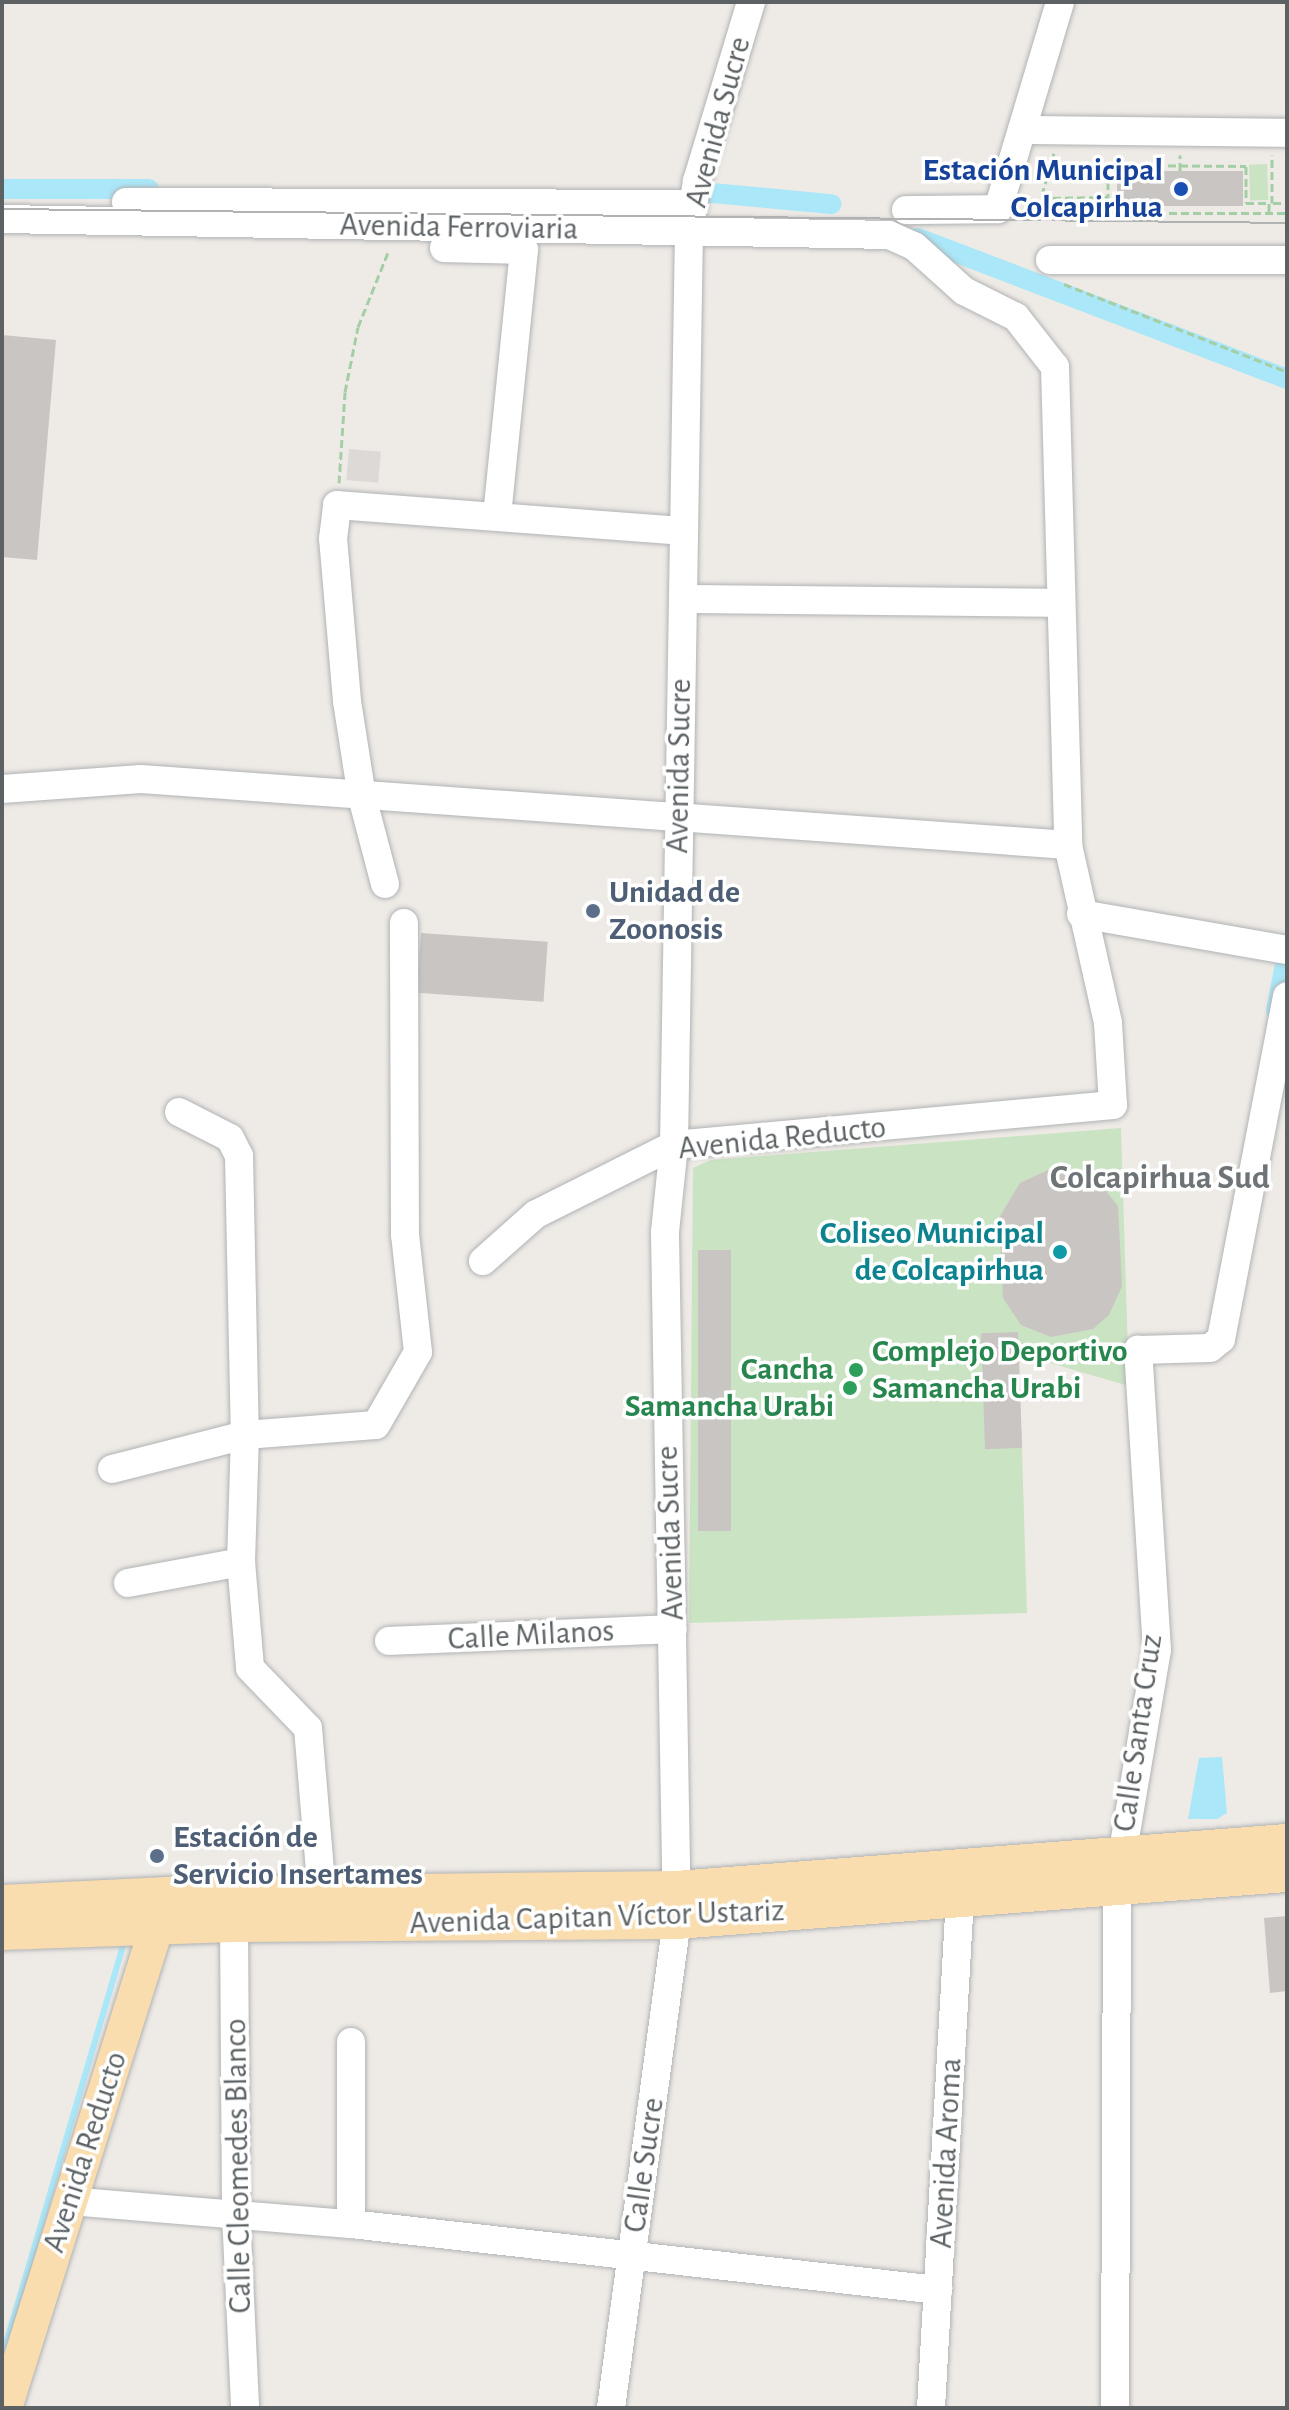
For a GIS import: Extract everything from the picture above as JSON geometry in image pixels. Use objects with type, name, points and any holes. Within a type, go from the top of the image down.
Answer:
[{"type":"main road","name":"Avenida Capitan Víctor Ustariz","points":[[2,1933],[234,1925],[677,1922],[960,1897],[1287,1841]]},
{"type":"main road","name":"Avenida Capitan Víctor Ustariz","points":[[2,1902],[157,1895],[676,1888],[1119,1870],[1287,1875]]},
{"type":"main road","name":"Avenida Reducto","points":[[5,2408],[156,1929],[157,1895]]},
{"type":"street","name":"Avenida Sucre","points":[[677,1922],[673,1629],[668,1587],[665,1232],[674,1145],[677,816],[689,232],[693,204],[751,2]]},
{"type":"street","points":[[906,210],[998,209],[1060,2]]},
{"type":"street","points":[[1022,130],[1280,139]]},
{"type":"street","name":"Avenida Ferroviaria","points":[[2,202],[693,204]]},
{"type":"street","name":"Avenida Ferroviaria","points":[[2,219],[689,232],[857,231],[889,235],[914,246],[964,291],[1016,317],[1055,367],[1059,603]]},
{"type":"street","points":[[444,248],[524,250],[497,516]]},
{"type":"street","points":[[1050,260],[1287,260]]},
{"type":"street","points":[[385,884],[362,797],[345,686],[333,539],[337,505],[684,531]]},
{"type":"street","points":[[683,599],[1059,603],[1068,845],[1081,914],[1287,950]]},
{"type":"street","points":[[2,789],[141,779],[1068,845]]},
{"type":"street","name":"Avenida Reducto","points":[[483,1261],[536,1214],[674,1145],[1113,1105],[1108,1023],[1094,946],[1081,914]]},
{"type":"street","points":[[112,1469],[245,1435],[376,1425],[418,1352],[405,1235],[404,923]]},
{"type":"street","name":"Calle Santa Cruz","points":[[1115,2408],[1119,1870],[1157,1650],[1138,1350],[1210,1348],[1221,1339],[1287,996]]},
{"type":"street","points":[[179,1112],[230,1138],[239,1156],[245,1435],[241,1562],[250,1668],[308,1728],[322,1894]]},
{"type":"street","points":[[128,1583],[241,1562]]},
{"type":"street","name":"Calle Milanos","points":[[389,1641],[673,1629]]},
{"type":"street","name":"Avenida Aroma","points":[[931,2408],[960,1897]]},
{"type":"street","name":"Calle Sucre","points":[[611,2408],[677,1922]]},
{"type":"street","name":"Calle Cleomedes Blanco","points":[[234,1925],[236,2214],[245,2408]]},
{"type":"street","points":[[351,2042],[351,2224]]},
{"type":"street","points":[[69,2201],[351,2224],[938,2290]]},
{"type":"path","points":[[1269,213],[1280,139]]},
{"type":"path","points":[[1055,150],[1041,198],[1108,197]]},
{"type":"path","points":[[1102,157],[1108,165],[1108,213]]},
{"type":"path","points":[[1108,165],[1246,166],[1246,203],[1287,203]]},
{"type":"path","points":[[1097,213],[1287,213]]},
{"type":"path","points":[[337,505],[345,392],[358,327],[393,226]]},
{"type":"path","points":[[1050,260],[1049,273],[1061,283],[1287,372]]},
{"type":"shaded area","points":[[349,449],[381,452],[378,483],[346,480]]},
{"type":"green space","points":[[1267,164],[1268,200],[1250,201],[1249,165]]},
{"type":"green space","name":"Complejo Deportivo Samancha Urabi","points":[[1121,1128],[1129,1386],[1019,1354],[1027,1613],[689,1623],[693,1168],[711,1160]]},
{"type":"water","points":[[1222,1757],[1227,1813],[1217,1819],[1188,1819],[1199,1758]]},
{"type":"building","name":"Estación Municipal Colcapirhua","points":[[1117,171],[1243,171],[1243,206],[1117,206]]},
{"type":"building","points":[[2,335],[56,340],[37,560],[2,557]]},
{"type":"building","points":[[421,933],[548,942],[544,1002],[417,993]]},
{"type":"building","name":"Coliseo Municipal de Colcapirhua","points":[[1070,1169],[1098,1181],[1118,1206],[1122,1286],[1109,1315],[1093,1329],[1051,1337],[1021,1325],[1003,1298],[999,1218],[1020,1183],[1048,1170]]},
{"type":"building","points":[[698,1250],[731,1250],[731,1531],[698,1531]]},
{"type":"building","points":[[1018,1332],[1022,1448],[985,1449],[981,1333]]},
{"type":"building","points":[[1287,1916],[1287,1991],[1270,1993],[1264,1918]]},
{"type":"waterway","points":[[2,189],[149,189]]},
{"type":"waterway","points":[[712,193],[831,204]]},
{"type":"waterway","points":[[918,238],[1287,379]]},
{"type":"waterway","points":[[1276,1010],[1287,955]]},
{"type":"waterway","points":[[2,2357],[123,1947]]},
{"type":"tram line","points":[[2,209],[1287,223]]},
{"type":"place","name":"Estación Municipal Colcapirhua","points":[[1181,189]]},
{"type":"place","name":"Unidad de Zoonosis","points":[[593,911]]},
{"type":"place","name":"Coliseo Municipal de Colcapirhua","points":[[1060,1252]]},
{"type":"place","name":"Complejo Deportivo Samancha Urabi","points":[[856,1370]]},
{"type":"place","name":"Cancha Samancha Urabi","points":[[850,1388]]},
{"type":"place","name":"Estación de Servicio Insertames","points":[[157,1856]]},
{"type":"district","name":"Colcapirhua Sud","points":[[1160,1179]]}]
